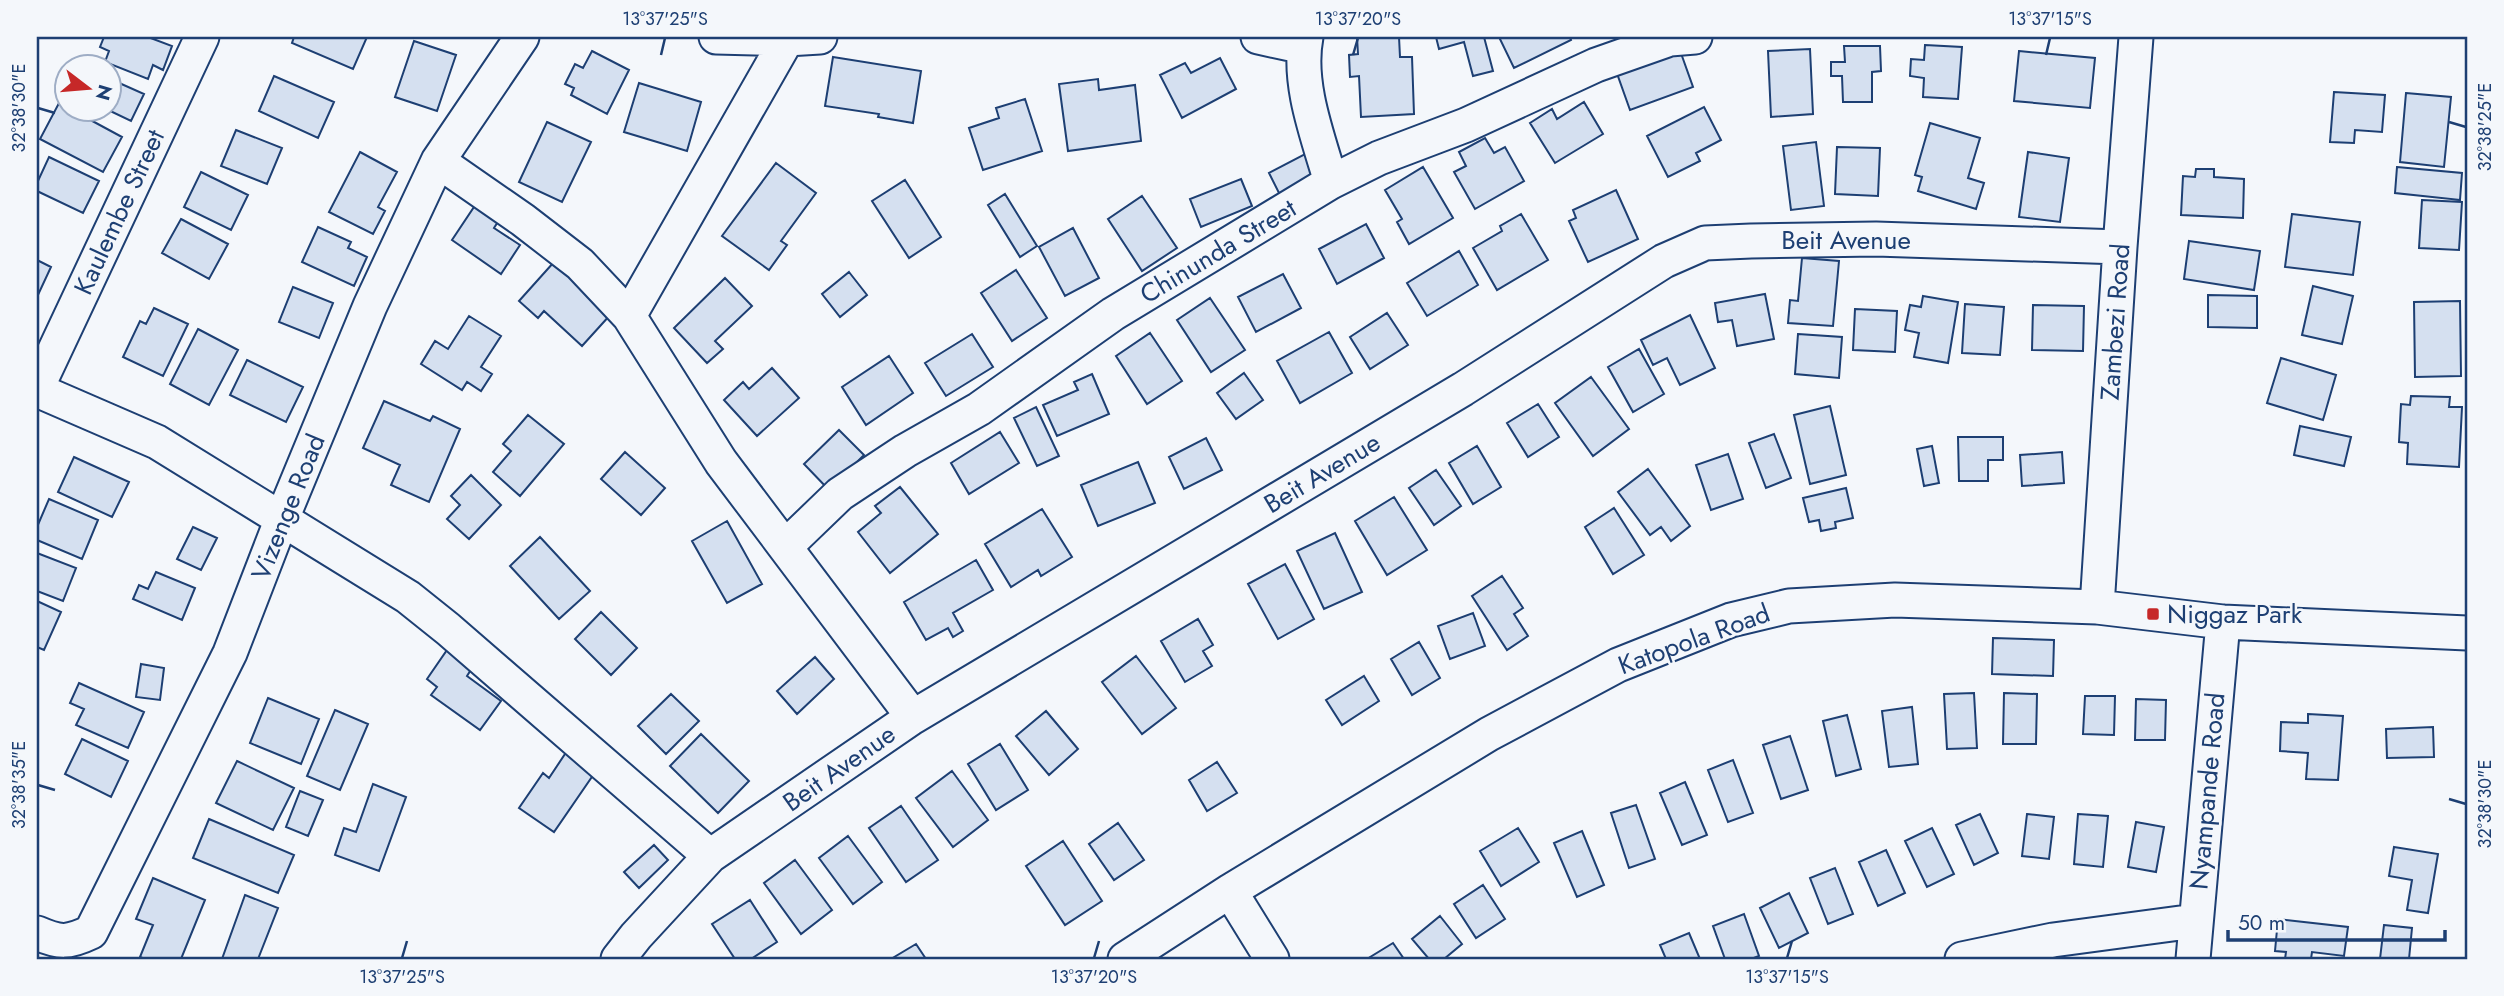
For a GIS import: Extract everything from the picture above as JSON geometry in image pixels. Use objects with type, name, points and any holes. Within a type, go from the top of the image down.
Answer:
[{"type":"street","name":"Kaulembe Street","points":[[37,389],[202,37]]},
{"type":"street","name":"Vizenge Road","points":[[37,933],[54,941],[72,941],[91,932],[230,653],[370,306],[438,161],[522,37]]},
{"type":"street","points":[[716,37],[820,37]]},
{"type":"street","points":[[1258,37],[1305,42],[1309,108],[1331,182]]},
{"type":"street","name":"Chinunda Street","points":[[785,547],[839,494],[905,451],[979,409],[1113,314],[1331,182],[1379,158],[1466,125],[1596,65],[1670,39],[1695,37]]},
{"type":"street","name":"Zambezi Road","points":[[2096,607],[2136,37]]},
{"type":"street","points":[[629,316],[787,38]]},
{"type":"street","points":[[438,161],[523,220],[580,264],[629,316],[721,463],[913,717]]},
{"type":"street","name":"Beit Avenue","points":[[618,959],[710,856],[913,717],[1463,388],[1664,261],[1705,243],[1876,239],[2120,247]]},
{"type":"street","points":[[37,389],[157,442],[408,597],[710,856]]},
{"type":"street","name":"Katopola Road","points":[[1125,959],[1230,891],[1489,734],[1618,665],[1731,620],[1788,606],[1895,600],[2096,607],[2223,622],[2467,634]]},
{"type":"street","name":"Nyampande Road","points":[[2193,959],[2223,622]]},
{"type":"street","points":[[1230,891],[1272,959]]},
{"type":"street","points":[[1962,959],[2053,940],[2195,921]]},
{"type":"building","points":[[104,37],[148,37],[172,46],[163,70],[153,65],[148,79],[122,69],[122,52],[109,52],[100,47]]},
{"type":"building","points":[[294,37],[367,37],[353,69],[292,43]]},
{"type":"building","points":[[1357,37],[1399,37],[1400,57],[1412,57],[1414,114],[1361,117],[1359,76],[1350,77],[1349,55],[1358,54]]},
{"type":"building","points":[[1436,37],[1484,37],[1493,71],[1473,76],[1464,42],[1439,49]]},
{"type":"building","points":[[1499,37],[1570,37],[1571,40],[1514,68]]},
{"type":"building","points":[[414,41],[456,55],[437,111],[395,97]]},
{"type":"building","points":[[1677,42],[1693,87],[1630,110],[1614,65]]},
{"type":"building","points":[[1925,45],[1962,47],[1958,99],[1923,97],[1924,78],[1910,76],[1911,59],[1924,60]]},
{"type":"building","points":[[1844,46],[1880,46],[1881,71],[1872,72],[1872,102],[1843,102],[1842,76],[1831,76],[1831,62],[1845,62]]},
{"type":"building","points":[[1810,49],[1813,114],[1771,117],[1768,51]]},
{"type":"building","points":[[592,51],[629,70],[607,114],[571,95],[574,88],[565,84],[575,64],[583,68]]},
{"type":"building","points":[[2019,51],[2095,58],[2090,108],[2014,101]]},
{"type":"building","points":[[833,57],[921,71],[913,123],[878,117],[879,114],[825,106]]},
{"type":"building","points":[[1220,58],[1236,89],[1182,118],[1160,75],[1185,63],[1191,73]]},
{"type":"building","points":[[274,76],[334,102],[318,138],[259,111]]},
{"type":"building","points":[[1098,79],[1099,90],[1135,85],[1141,141],[1068,151],[1059,84]]},
{"type":"building","points":[[639,83],[701,102],[687,151],[624,132]]},
{"type":"building","points":[[122,84],[144,94],[131,121],[122,117]]},
{"type":"building","points":[[2334,92],[2385,95],[2382,132],[2355,130],[2354,143],[2330,142]]},
{"type":"building","points":[[2406,93],[2451,97],[2444,167],[2400,162]]},
{"type":"building","points":[[1025,99],[1042,151],[983,170],[969,128],[999,118],[996,108]]},
{"type":"building","points":[[1584,102],[1603,134],[1555,163],[1530,123],[1552,109],[1557,119]]},
{"type":"building","points":[[1704,107],[1721,140],[1696,153],[1700,161],[1668,177],[1647,136]]},
{"type":"building","points":[[52,116],[52,122],[94,122],[122,137],[103,172],[40,139]]},
{"type":"building","points":[[547,122],[591,142],[562,202],[519,182]]},
{"type":"building","points":[[1930,123],[1980,138],[1968,178],[1984,183],[1976,209],[1918,191],[1922,177],[1915,175]]},
{"type":"building","points":[[236,130],[282,148],[267,184],[221,166]]},
{"type":"building","points":[[1485,138],[1494,153],[1505,147],[1524,181],[1475,209],[1454,172],[1466,166],[1459,152]]},
{"type":"building","points":[[1816,142],[1824,206],[1791,210],[1783,146]]},
{"type":"building","points":[[1837,147],[1880,148],[1878,196],[1835,194]]},
{"type":"building","points":[[360,152],[397,172],[378,207],[385,211],[373,234],[329,212]]},
{"type":"building","points":[[2028,152],[2069,158],[2060,222],[2019,217]]},
{"type":"building","points":[[1307,153],[1324,185],[1285,205],[1269,173]]},
{"type":"building","points":[[49,157],[99,181],[83,213],[37,191],[37,183]]},
{"type":"building","points":[[776,163],[816,193],[781,241],[787,245],[769,270],[722,236]]},
{"type":"building","points":[[1423,167],[1453,218],[1409,244],[1397,222],[1402,219],[1385,190]]},
{"type":"building","points":[[2397,167],[2462,173],[2460,200],[2395,193]]},
{"type":"building","points":[[2196,169],[2214,169],[2214,177],[2244,179],[2243,218],[2181,215],[2183,176],[2195,177]]},
{"type":"building","points":[[201,172],[248,195],[231,230],[184,207]]},
{"type":"building","points":[[1241,179],[1252,206],[1201,227],[1190,199]]},
{"type":"building","points":[[905,180],[941,237],[909,258],[872,201]]},
{"type":"building","points":[[1616,190],[1638,239],[1588,262],[1569,221],[1576,218],[1573,210]]},
{"type":"building","points":[[1005,194],[1037,246],[1020,257],[988,205]]},
{"type":"building","points":[[1142,196],[1177,248],[1142,271],[1108,219]]},
{"type":"building","points":[[2422,200],[2462,202],[2459,250],[2419,248]]},
{"type":"building","points":[[478,201],[501,217],[494,228],[520,245],[501,274],[452,240]]},
{"type":"building","points":[[1521,214],[1548,260],[1497,290],[1473,248],[1502,231],[1500,226]]},
{"type":"building","points":[[2292,214],[2360,222],[2353,275],[2285,267]]},
{"type":"building","points":[[181,219],[228,244],[209,279],[162,253]]},
{"type":"building","points":[[1366,224],[1384,258],[1337,284],[1319,249]]},
{"type":"building","points":[[318,227],[351,242],[348,248],[367,257],[354,286],[302,262]]},
{"type":"building","points":[[1073,228],[1099,278],[1065,296],[1039,247]]},
{"type":"building","points":[[2189,241],[2260,251],[2254,290],[2184,279]]},
{"type":"building","points":[[1459,251],[1478,285],[1427,316],[1407,283]]},
{"type":"building","points":[[1802,258],[1839,261],[1833,326],[1788,323],[1790,300],[1798,301]]},
{"type":"building","points":[[37,260],[51,267],[37,297]]},
{"type":"building","points":[[554,262],[611,314],[582,346],[544,311],[538,318],[519,301]]},
{"type":"building","points":[[1016,270],[1047,318],[1012,341],[981,293]]},
{"type":"building","points":[[849,272],[867,295],[840,317],[822,294]]},
{"type":"building","points":[[1283,274],[1301,308],[1256,332],[1238,297]]},
{"type":"building","points":[[725,278],[752,306],[715,341],[723,349],[707,363],[674,328]]},
{"type":"building","points":[[2313,286],[2353,296],[2342,344],[2302,335]]},
{"type":"building","points":[[293,287],[333,303],[319,338],[279,322]]},
{"type":"building","points":[[1765,294],[1774,339],[1737,346],[1732,320],[1718,322],[1715,303]]},
{"type":"building","points":[[2208,295],[2257,296],[2257,328],[2208,327]]},
{"type":"building","points":[[1923,296],[1958,302],[1948,363],[1914,357],[1919,333],[1905,330],[1910,305],[1921,307]]},
{"type":"building","points":[[1210,298],[1245,350],[1211,372],[1177,320]]},
{"type":"building","points":[[2460,301],[2461,376],[2415,377],[2414,302]]},
{"type":"building","points":[[1965,304],[2004,307],[2000,355],[1962,353]]},
{"type":"building","points":[[2033,305],[2084,306],[2083,351],[2032,350]]},
{"type":"building","points":[[154,308],[188,324],[163,376],[123,357],[140,321],[146,324]]},
{"type":"building","points":[[1855,309],[1897,311],[1895,352],[1853,350]]},
{"type":"building","points":[[1387,313],[1408,345],[1370,369],[1350,337]]},
{"type":"building","points":[[1690,315],[1715,368],[1680,385],[1667,358],[1653,365],[1641,340]]},
{"type":"building","points":[[469,316],[501,336],[481,367],[492,374],[481,391],[467,382],[462,390],[421,364],[435,341],[448,349]]},
{"type":"building","points":[[198,329],[238,350],[209,405],[170,384]]},
{"type":"building","points":[[1329,332],[1352,373],[1300,403],[1277,361]]},
{"type":"building","points":[[1150,333],[1182,381],[1147,404],[1116,356]]},
{"type":"building","points":[[972,334],[993,367],[946,396],[925,363]]},
{"type":"building","points":[[1798,334],[1842,337],[1839,378],[1795,374]]},
{"type":"building","points":[[1639,349],[1664,394],[1633,412],[1608,367]]},
{"type":"building","points":[[889,356],[913,393],[866,425],[842,387]]},
{"type":"building","points":[[2281,358],[2336,375],[2323,420],[2267,403]]},
{"type":"building","points":[[247,360],[303,387],[286,422],[230,395]]},
{"type":"building","points":[[772,368],[799,398],[757,436],[724,400],[743,382],[749,389]]},
{"type":"building","points":[[1244,373],[1263,400],[1236,419],[1217,393]]},
{"type":"building","points":[[1092,374],[1109,414],[1057,436],[1043,405],[1078,390],[1074,382]]},
{"type":"building","points":[[1591,377],[1629,429],[1593,456],[1555,403]]},
{"type":"building","points":[[2411,396],[2450,397],[2449,407],[2462,407],[2459,467],[2407,464],[2408,443],[2399,442],[2401,404],[2410,405]]},
{"type":"building","points":[[384,401],[430,421],[433,416],[460,429],[429,502],[391,485],[400,465],[363,448]]},
{"type":"building","points":[[1538,404],[1559,437],[1528,457],[1507,423]]},
{"type":"building","points":[[1830,406],[1846,475],[1810,484],[1794,415]]},
{"type":"building","points":[[1036,407],[1059,456],[1037,466],[1014,418]]},
{"type":"building","points":[[528,415],[564,444],[520,496],[493,472],[511,451],[503,444]]},
{"type":"building","points":[[2300,426],[2351,437],[2344,466],[2294,455]]},
{"type":"building","points":[[839,430],[864,455],[829,490],[804,464]]},
{"type":"building","points":[[1000,432],[1019,463],[969,494],[951,463]]},
{"type":"building","points":[[1774,434],[1791,478],[1766,488],[1749,443]]},
{"type":"building","points":[[1958,437],[2003,437],[2003,460],[1988,460],[1988,481],[1959,481]]},
{"type":"building","points":[[1206,438],[1222,470],[1184,489],[1169,457]]},
{"type":"building","points":[[1477,446],[1501,487],[1473,504],[1449,463]]},
{"type":"building","points":[[1932,446],[1939,483],[1924,486],[1917,449]]},
{"type":"building","points":[[625,452],[665,488],[641,515],[601,479]]},
{"type":"building","points":[[2062,452],[2064,483],[2022,486],[2020,455]]},
{"type":"building","points":[[1728,454],[1743,499],[1711,510],[1696,465]]},
{"type":"building","points":[[74,457],[129,482],[112,517],[58,492]]},
{"type":"building","points":[[1138,462],[1155,503],[1098,526],[1081,485]]},
{"type":"building","points":[[1648,469],[1690,526],[1671,541],[1661,527],[1650,535],[1618,492]]},
{"type":"building","points":[[1436,470],[1461,506],[1434,525],[1409,488]]},
{"type":"building","points":[[471,475],[501,505],[469,539],[447,519],[460,505],[451,496]]},
{"type":"building","points":[[900,487],[938,534],[890,573],[858,532],[881,513],[875,506]]},
{"type":"building","points":[[1846,488],[1853,518],[1835,522],[1836,528],[1821,531],[1819,520],[1809,522],[1803,498]]},
{"type":"building","points":[[1394,497],[1427,550],[1387,575],[1355,521]]},
{"type":"building","points":[[49,499],[98,520],[82,559],[37,540],[37,527]]},
{"type":"building","points":[[1614,508],[1644,555],[1613,574],[1585,527]]},
{"type":"building","points":[[1042,509],[1072,557],[1041,576],[1038,570],[1011,587],[985,544]]},
{"type":"building","points":[[727,521],[762,584],[727,603],[692,541]]},
{"type":"building","points":[[193,527],[217,538],[201,570],[177,559]]},
{"type":"building","points":[[1335,533],[1362,592],[1324,609],[1297,551]]},
{"type":"building","points":[[540,537],[590,591],[559,619],[510,566]]},
{"type":"building","points":[[37,553],[76,568],[63,601],[37,591]]},
{"type":"building","points":[[976,560],[993,590],[953,613],[963,631],[953,637],[948,628],[926,640],[904,602]]},
{"type":"building","points":[[1285,564],[1314,619],[1278,639],[1248,584]]},
{"type":"building","points":[[156,572],[195,588],[182,620],[133,599],[139,585],[148,589]]},
{"type":"building","points":[[1502,576],[1523,608],[1514,614],[1528,636],[1507,650],[1472,596]]},
{"type":"building","points":[[37,601],[61,612],[44,650],[37,647]]},
{"type":"building","points":[[601,612],[637,648],[611,675],[575,639]]},
{"type":"building","points":[[1473,613],[1485,646],[1450,659],[1438,626]]},
{"type":"building","points":[[1198,619],[1213,645],[1203,651],[1212,666],[1185,682],[1161,641]]},
{"type":"building","points":[[1993,638],[2054,640],[2053,676],[1992,674]]},
{"type":"building","points":[[1419,642],[1440,678],[1412,695],[1391,659]]},
{"type":"building","points":[[447,650],[472,668],[467,676],[501,701],[480,730],[431,695],[437,687],[427,679]]},
{"type":"building","points":[[1136,656],[1176,708],[1142,734],[1102,682]]},
{"type":"building","points":[[815,657],[834,679],[797,714],[777,691]]},
{"type":"building","points":[[141,664],[164,668],[160,700],[136,697]]},
{"type":"building","points":[[1364,676],[1379,701],[1342,725],[1326,700]]},
{"type":"building","points":[[79,683],[144,712],[128,748],[76,725],[84,709],[70,703]]},
{"type":"building","points":[[1974,693],[1977,748],[1947,749],[1944,694]]},
{"type":"building","points":[[2004,693],[2037,694],[2036,744],[2003,744]]},
{"type":"building","points":[[671,694],[699,721],[666,754],[638,726]]},
{"type":"building","points":[[2085,696],[2115,696],[2114,735],[2083,734]]},
{"type":"building","points":[[268,698],[319,719],[301,764],[250,743]]},
{"type":"building","points":[[2136,699],[2166,700],[2165,740],[2135,740]]},
{"type":"building","points":[[1912,707],[1918,764],[1889,767],[1882,711]]},
{"type":"building","points":[[335,710],[368,724],[340,790],[307,776]]},
{"type":"building","points":[[1046,711],[1078,749],[1049,775],[1016,736]]},
{"type":"building","points":[[2308,714],[2343,716],[2338,780],[2306,779],[2308,753],[2280,751],[2281,722],[2308,723]]},
{"type":"building","points":[[1847,715],[1861,769],[1836,776],[1823,721]]},
{"type":"building","points":[[2433,727],[2434,757],[2387,758],[2386,729]]},
{"type":"building","points":[[701,734],[749,781],[718,813],[670,766]]},
{"type":"building","points":[[1790,736],[1808,790],[1781,799],[1763,745]]},
{"type":"building","points":[[82,739],[128,761],[111,797],[65,774]]},
{"type":"building","points":[[1000,744],[1028,790],[996,810],[968,764]]},
{"type":"building","points":[[569,748],[598,768],[554,832],[519,808],[543,773],[549,778]]},
{"type":"building","points":[[1733,760],[1753,813],[1728,822],[1708,770]]},
{"type":"building","points":[[237,761],[294,788],[273,830],[216,803]]},
{"type":"building","points":[[1217,762],[1237,793],[1207,811],[1189,780]]},
{"type":"building","points":[[952,771],[988,820],[953,847],[916,798]]},
{"type":"building","points":[[1685,782],[1707,835],[1682,845],[1660,793]]},
{"type":"building","points":[[373,784],[406,797],[379,871],[335,855],[344,828],[356,832]]},
{"type":"building","points":[[300,791],[323,800],[308,836],[286,827]]},
{"type":"building","points":[[1636,805],[1655,859],[1629,868],[1611,813]]},
{"type":"building","points":[[901,806],[938,860],[906,882],[869,828]]},
{"type":"building","points":[[1980,814],[1998,853],[1974,865],[1956,825]]},
{"type":"building","points":[[2027,814],[2054,817],[2049,859],[2022,856]]},
{"type":"building","points":[[2078,814],[2108,816],[2103,867],[2074,864]]},
{"type":"building","points":[[209,819],[294,855],[278,893],[193,858]]},
{"type":"building","points":[[2136,822],[2164,827],[2156,872],[2128,867]]},
{"type":"building","points":[[1118,823],[1144,860],[1114,880],[1089,844]]},
{"type":"building","points":[[1518,828],[1539,862],[1501,886],[1480,851]]},
{"type":"building","points":[[1932,828],[1954,874],[1927,887],[1905,841]]},
{"type":"building","points":[[1582,831],[1604,885],[1577,897],[1554,843]]},
{"type":"building","points":[[848,836],[882,882],[853,904],[819,858]]},
{"type":"building","points":[[1063,841],[1102,901],[1065,925],[1026,866]]},
{"type":"building","points":[[654,845],[668,860],[639,888],[624,872]]},
{"type":"building","points":[[2394,847],[2438,854],[2428,913],[2407,910],[2412,880],[2389,876]]},
{"type":"building","points":[[1886,850],[1905,893],[1878,906],[1859,862]]},
{"type":"building","points":[[795,860],[832,910],[801,934],[764,883]]},
{"type":"building","points":[[1835,868],[1853,914],[1828,924],[1810,878]]},
{"type":"building","points":[[153,878],[205,900],[181,959],[140,957],[153,925],[136,919]]},
{"type":"building","points":[[1483,885],[1505,919],[1476,938],[1454,904]]},
{"type":"building","points":[[1789,893],[1808,933],[1779,948],[1760,908]]},
{"type":"building","points":[[245,895],[278,908],[258,959],[222,959]]},
{"type":"building","points":[[750,900],[777,942],[751,959],[735,959],[712,924]]},
{"type":"building","points":[[1744,914],[1759,956],[1751,959],[1725,959],[1713,926]]},
{"type":"building","points":[[1440,916],[1462,944],[1444,959],[1429,959],[1412,939]]},
{"type":"building","points":[[2278,919],[2348,927],[2344,956],[2312,952],[2311,959],[2285,959],[2286,952],[2275,951]]},
{"type":"building","points":[[2384,925],[2412,928],[2409,959],[2380,959]]},
{"type":"building","points":[[1689,933],[1700,959],[1666,959],[1660,945]]},
{"type":"building","points":[[1393,943],[1404,959],[1367,959]]},
{"type":"building","points":[[916,944],[926,959],[891,959]]},
{"type":"place","name":"Niggaz Park","points":[[2153,614]]}]
